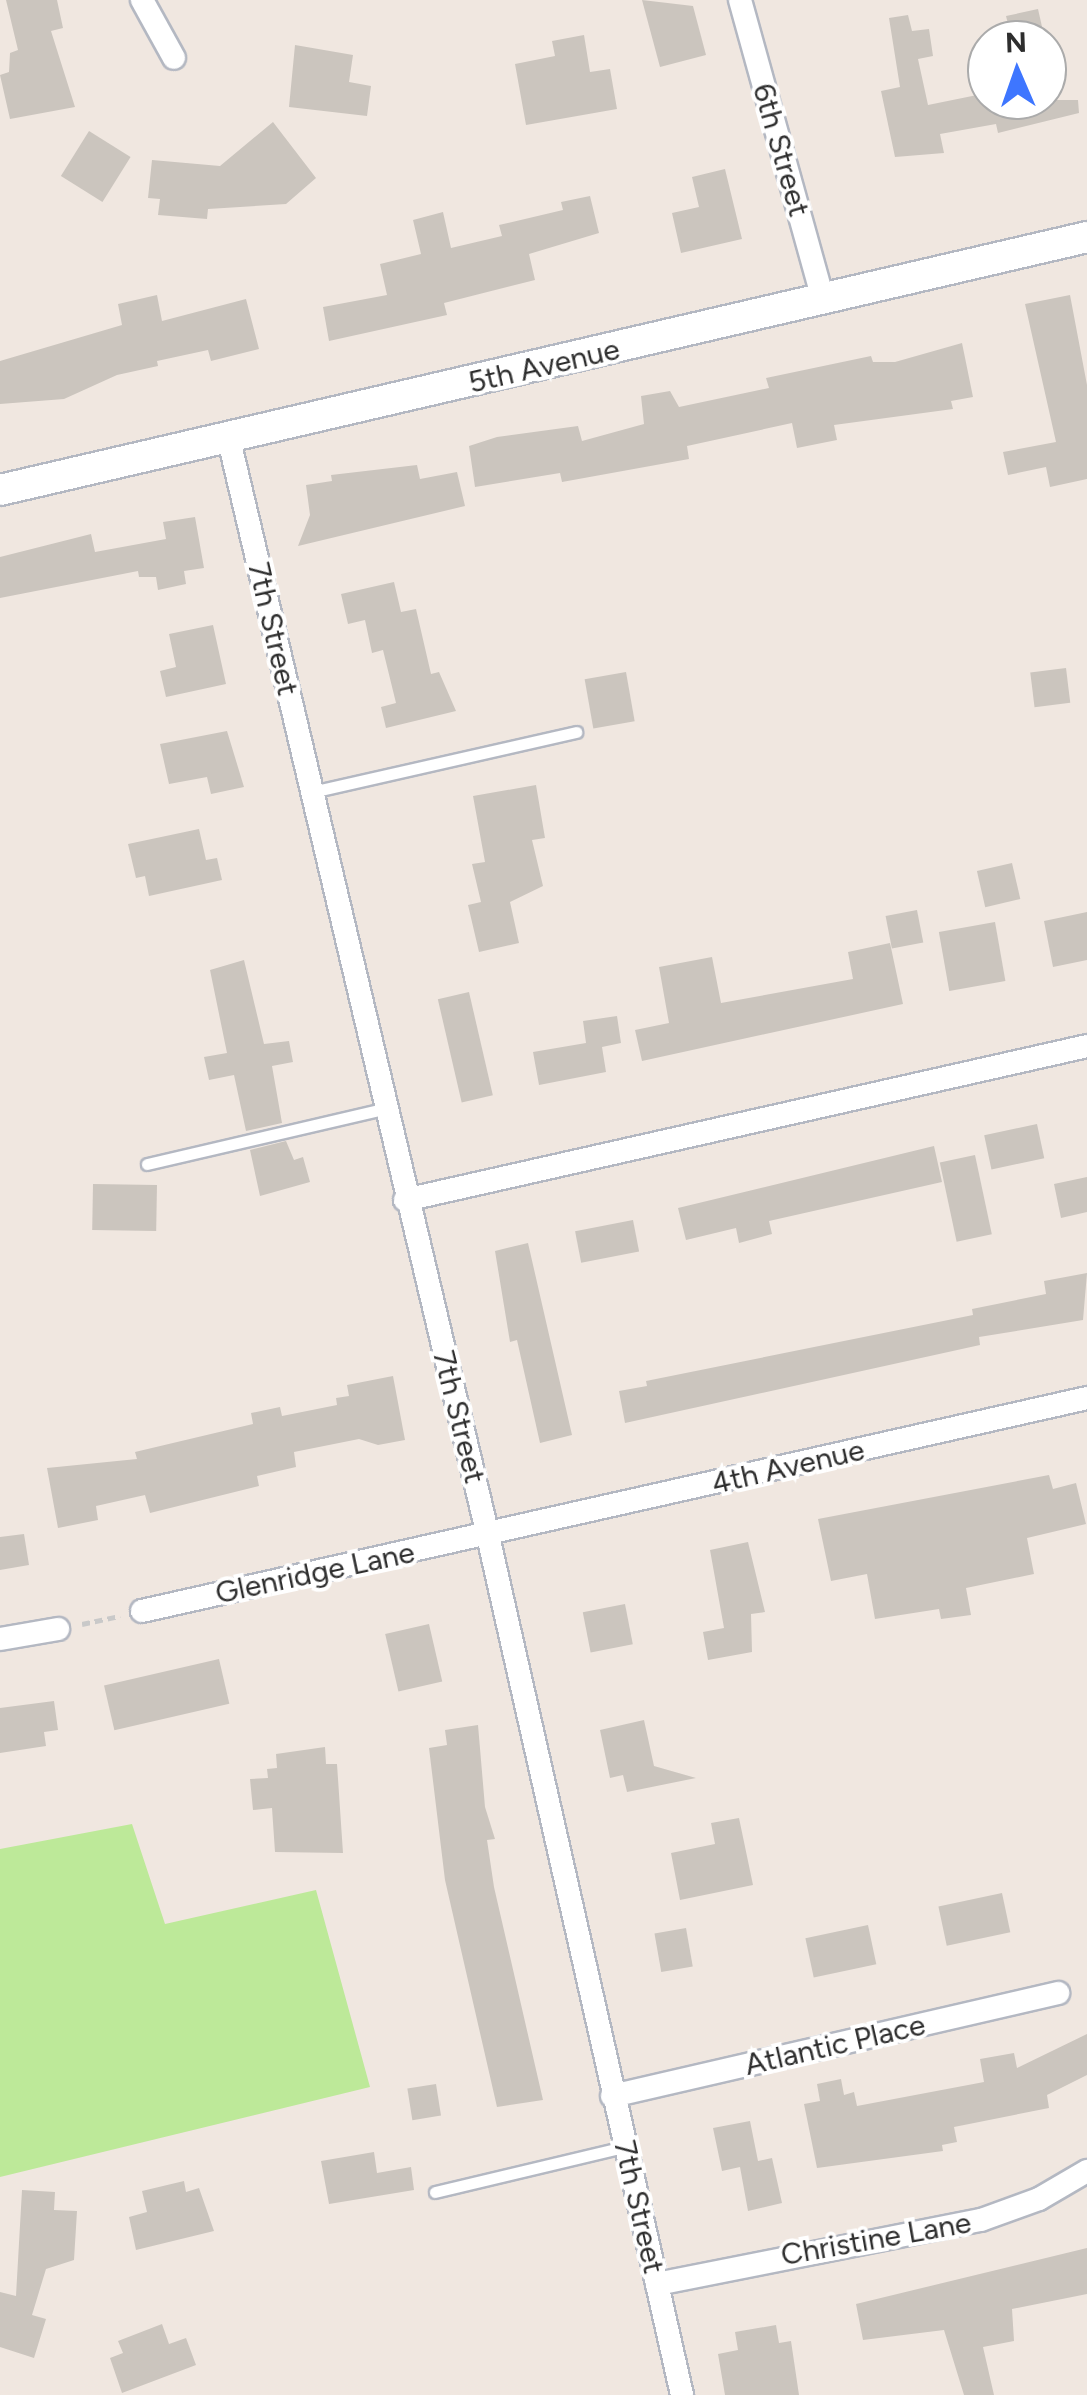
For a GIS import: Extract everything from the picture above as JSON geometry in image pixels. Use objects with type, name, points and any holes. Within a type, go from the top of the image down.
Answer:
[{"type":"street","points":[[142,0],[174,58]]},
{"type":"street","name":"6th Street","points":[[740,0],[823,300]]},
{"type":"street","name":"5th Avenue","points":[[0,490],[230,440],[1087,237]]},
{"type":"street","name":"7th Street","points":[[230,440],[405,1200],[488,1536],[682,2395]]},
{"type":"street","points":[[405,1200],[1087,1046]]},
{"type":"street","name":"4th Avenue","points":[[488,1536],[1087,1398]]},
{"type":"street","name":"Glenridge Lane","points":[[142,1611],[488,1536]]},
{"type":"street","points":[[0,1639],[58,1629]]},
{"type":"street","name":"Atlantic Place","points":[[612,2096],[1058,1994]]},
{"type":"street","name":"Christine Lane","points":[[657,2284],[981,2220],[1040,2200],[1087,2171]]},
{"type":"lane","points":[[312,792],[576,732]]},
{"type":"lane","points":[[146,1164],[384,1109]]},
{"type":"lane","points":[[435,2192],[624,2147]]},
{"type":"path","points":[[58,1629],[142,1611]]},
{"type":"green space","points":[[132,1824],[165,1924],[316,1890],[370,2087],[0,2177],[0,1849]]},
{"type":"building","points":[[6,0],[57,0],[63,28],[51,31],[75,107],[10,119],[0,75],[9,72],[10,53],[18,50]]},
{"type":"building","points":[[642,0],[693,6],[706,55],[660,67]]},
{"type":"building","points":[[1038,9],[1040,20],[1007,20],[1006,16]]},
{"type":"building","points":[[908,15],[912,31],[929,29],[933,56],[918,59],[928,105],[967,97],[967,120],[1051,120],[998,133],[996,124],[940,134],[944,153],[895,157],[881,91],[900,87],[889,18]]},
{"type":"building","points":[[584,35],[590,72],[610,69],[617,109],[526,125],[515,64],[555,56],[552,41]]},
{"type":"building","points":[[295,45],[353,55],[349,82],[371,86],[367,116],[289,107]]},
{"type":"building","points":[[1067,100],[1078,100],[1079,113],[1067,116]]},
{"type":"building","points":[[273,122],[316,178],[286,204],[208,209],[207,219],[158,215],[160,199],[148,198],[152,160],[220,166]]},
{"type":"building","points":[[89,131],[131,157],[102,202],[61,176]]},
{"type":"building","points":[[725,169],[742,239],[681,253],[672,213],[699,207],[692,177]]},
{"type":"building","points":[[590,196],[599,233],[529,254],[535,280],[444,303],[447,315],[329,341],[323,307],[387,295],[380,264],[421,254],[413,220],[443,212],[451,248],[502,236],[499,225],[563,210],[561,202]]},
{"type":"building","points":[[157,295],[162,321],[246,299],[259,349],[211,361],[208,350],[157,361],[158,366],[117,375],[64,399],[0,404],[0,361],[122,325],[118,304]]},
{"type":"building","points":[[1070,295],[1087,385],[1087,479],[1050,487],[1046,467],[1008,475],[1003,452],[1056,442],[1025,304]]},
{"type":"building","points":[[962,343],[973,397],[951,401],[953,409],[834,425],[837,440],[797,448],[792,423],[687,446],[689,459],[562,482],[560,473],[475,487],[469,446],[497,437],[578,426],[582,441],[644,424],[641,396],[670,391],[679,407],[769,388],[766,378],[871,356],[873,362],[895,362]]},
{"type":"building","points":[[417,465],[420,479],[457,472],[465,506],[298,546],[310,515],[306,485],[332,481],[331,475]]},
{"type":"building","points":[[195,517],[204,568],[184,571],[186,584],[158,590],[156,577],[139,577],[138,571],[0,598],[0,557],[91,534],[95,552],[166,539],[163,522]]},
{"type":"building","points":[[394,582],[401,612],[416,609],[431,674],[439,672],[456,711],[386,728],[381,707],[396,703],[383,650],[372,653],[365,620],[348,624],[341,594]]},
{"type":"building","points":[[213,625],[226,684],[166,697],[160,671],[176,667],[169,634]]},
{"type":"building","points":[[1066,668],[1070,703],[1035,707],[1030,672]]},
{"type":"building","points":[[626,672],[635,721],[593,729],[585,679]]},
{"type":"building","points":[[227,731],[244,787],[211,794],[207,777],[169,784],[160,744]]},
{"type":"building","points":[[536,785],[545,838],[532,840],[543,886],[510,902],[519,943],[479,952],[468,905],[481,902],[472,864],[485,862],[473,796]]},
{"type":"building","points":[[199,829],[206,860],[217,858],[222,880],[149,896],[145,876],[136,878],[128,844]]},
{"type":"building","points":[[1012,863],[1020,899],[985,907],[977,871]]},
{"type":"building","points":[[917,910],[923,942],[892,948],[886,916]]},
{"type":"building","points":[[1087,912],[1087,960],[1053,967],[1044,921]]},
{"type":"building","points":[[995,922],[1005,981],[949,991],[939,932]]},
{"type":"building","points":[[890,943],[903,1004],[642,1061],[635,1030],[669,1023],[659,967],[712,957],[721,1003],[853,979],[848,952]]},
{"type":"building","points":[[244,960],[264,1044],[289,1041],[293,1062],[272,1066],[282,1123],[246,1131],[234,1075],[209,1080],[204,1057],[227,1053],[210,970]]},
{"type":"building","points":[[469,992],[493,1095],[462,1102],[438,999]]},
{"type":"building","points":[[617,1016],[621,1043],[602,1047],[606,1072],[539,1085],[533,1052],[586,1043],[583,1021]]},
{"type":"building","points":[[1037,1124],[1044,1158],[991,1169],[984,1135]]},
{"type":"building","points":[[286,1141],[294,1160],[303,1157],[310,1182],[260,1196],[250,1150]]},
{"type":"building","points":[[934,1146],[942,1182],[769,1221],[772,1234],[739,1243],[736,1228],[686,1240],[678,1208]]},
{"type":"building","points":[[975,1155],[992,1234],[957,1242],[940,1162]]},
{"type":"building","points":[[1087,1177],[1087,1212],[1061,1218],[1054,1184]]},
{"type":"building","points":[[93,1184],[157,1185],[156,1231],[92,1230]]},
{"type":"building","points":[[633,1220],[639,1251],[581,1263],[575,1231]]},
{"type":"building","points":[[528,1243],[572,1435],[540,1443],[517,1340],[510,1342],[495,1251]]},
{"type":"building","points":[[1087,1273],[1083,1320],[979,1337],[980,1345],[625,1423],[619,1391],[647,1386],[646,1381],[973,1315],[972,1309],[1046,1294],[1044,1281]]},
{"type":"building","points":[[393,1376],[405,1440],[378,1445],[359,1439],[294,1452],[296,1467],[257,1476],[259,1486],[150,1513],[145,1495],[96,1506],[98,1520],[58,1528],[47,1468],[137,1459],[135,1452],[253,1424],[251,1413],[280,1407],[282,1416],[337,1405],[336,1398],[349,1396],[347,1385]]},
{"type":"building","points":[[1049,1475],[1053,1489],[1076,1483],[1086,1524],[1027,1538],[1034,1574],[966,1588],[971,1615],[941,1619],[939,1609],[875,1619],[867,1574],[831,1581],[818,1519]]},
{"type":"building","points":[[24,1534],[29,1565],[0,1570],[0,1537]]},
{"type":"building","points":[[748,1542],[765,1612],[751,1614],[752,1652],[708,1660],[703,1632],[724,1628],[710,1550]]},
{"type":"building","points":[[625,1604],[633,1644],[591,1652],[583,1612]]},
{"type":"building","points":[[429,1624],[442,1681],[398,1692],[385,1634]]},
{"type":"building","points":[[219,1659],[229,1704],[114,1730],[104,1686]]},
{"type":"building","points":[[54,1701],[58,1730],[44,1732],[46,1746],[0,1753],[0,1708]]},
{"type":"building","points":[[644,1720],[654,1766],[696,1778],[627,1792],[623,1775],[610,1778],[600,1730]]},
{"type":"building","points":[[478,1725],[485,1807],[495,1839],[487,1840],[494,1887],[543,2100],[497,2107],[445,1880],[429,1748],[447,1745],[445,1730]]},
{"type":"building","points":[[325,1747],[326,1764],[337,1764],[343,1853],[275,1852],[272,1808],[253,1810],[250,1779],[268,1778],[267,1769],[277,1768],[276,1754]]},
{"type":"building","points":[[739,1818],[753,1885],[680,1900],[671,1853],[715,1844],[711,1823]]},
{"type":"building","points":[[1002,1893],[1010,1932],[947,1946],[938,1907]]},
{"type":"building","points":[[868,1925],[876,1964],[814,1977],[805,1938]]},
{"type":"building","points":[[686,1928],[693,1966],[661,1972],[654,1934]]},
{"type":"building","points":[[1087,2034],[1087,2075],[1047,2095],[1049,2108],[954,2127],[957,2142],[942,2145],[943,2151],[817,2168],[804,2104],[820,2101],[817,2084],[841,2079],[844,2095],[854,2092],[857,2106],[984,2082],[980,2059],[1014,2053],[1017,2068]]},
{"type":"building","points":[[436,2084],[441,2116],[412,2120],[407,2089]]},
{"type":"building","points":[[750,2121],[758,2161],[772,2158],[782,2203],[748,2211],[740,2167],[722,2171],[713,2128]]},
{"type":"building","points":[[374,2152],[377,2173],[411,2167],[414,2190],[329,2204],[321,2161]]},
{"type":"building","points":[[184,2181],[186,2192],[199,2188],[214,2231],[136,2250],[129,2217],[147,2212],[142,2191]]},
{"type":"building","points":[[22,2190],[55,2192],[54,2210],[77,2211],[74,2260],[46,2269],[32,2315],[46,2319],[34,2358],[0,2347],[0,2292],[16,2296]]},
{"type":"building","points":[[1087,2248],[1087,2294],[1012,2309],[1014,2341],[983,2347],[994,2395],[964,2395],[944,2330],[863,2340],[856,2304]]},
{"type":"building","points":[[162,2324],[169,2344],[186,2338],[196,2365],[122,2393],[110,2358],[123,2353],[118,2341]]},
{"type":"building","points":[[776,2325],[779,2343],[791,2341],[799,2395],[725,2395],[718,2354],[738,2350],[735,2332]]}]
